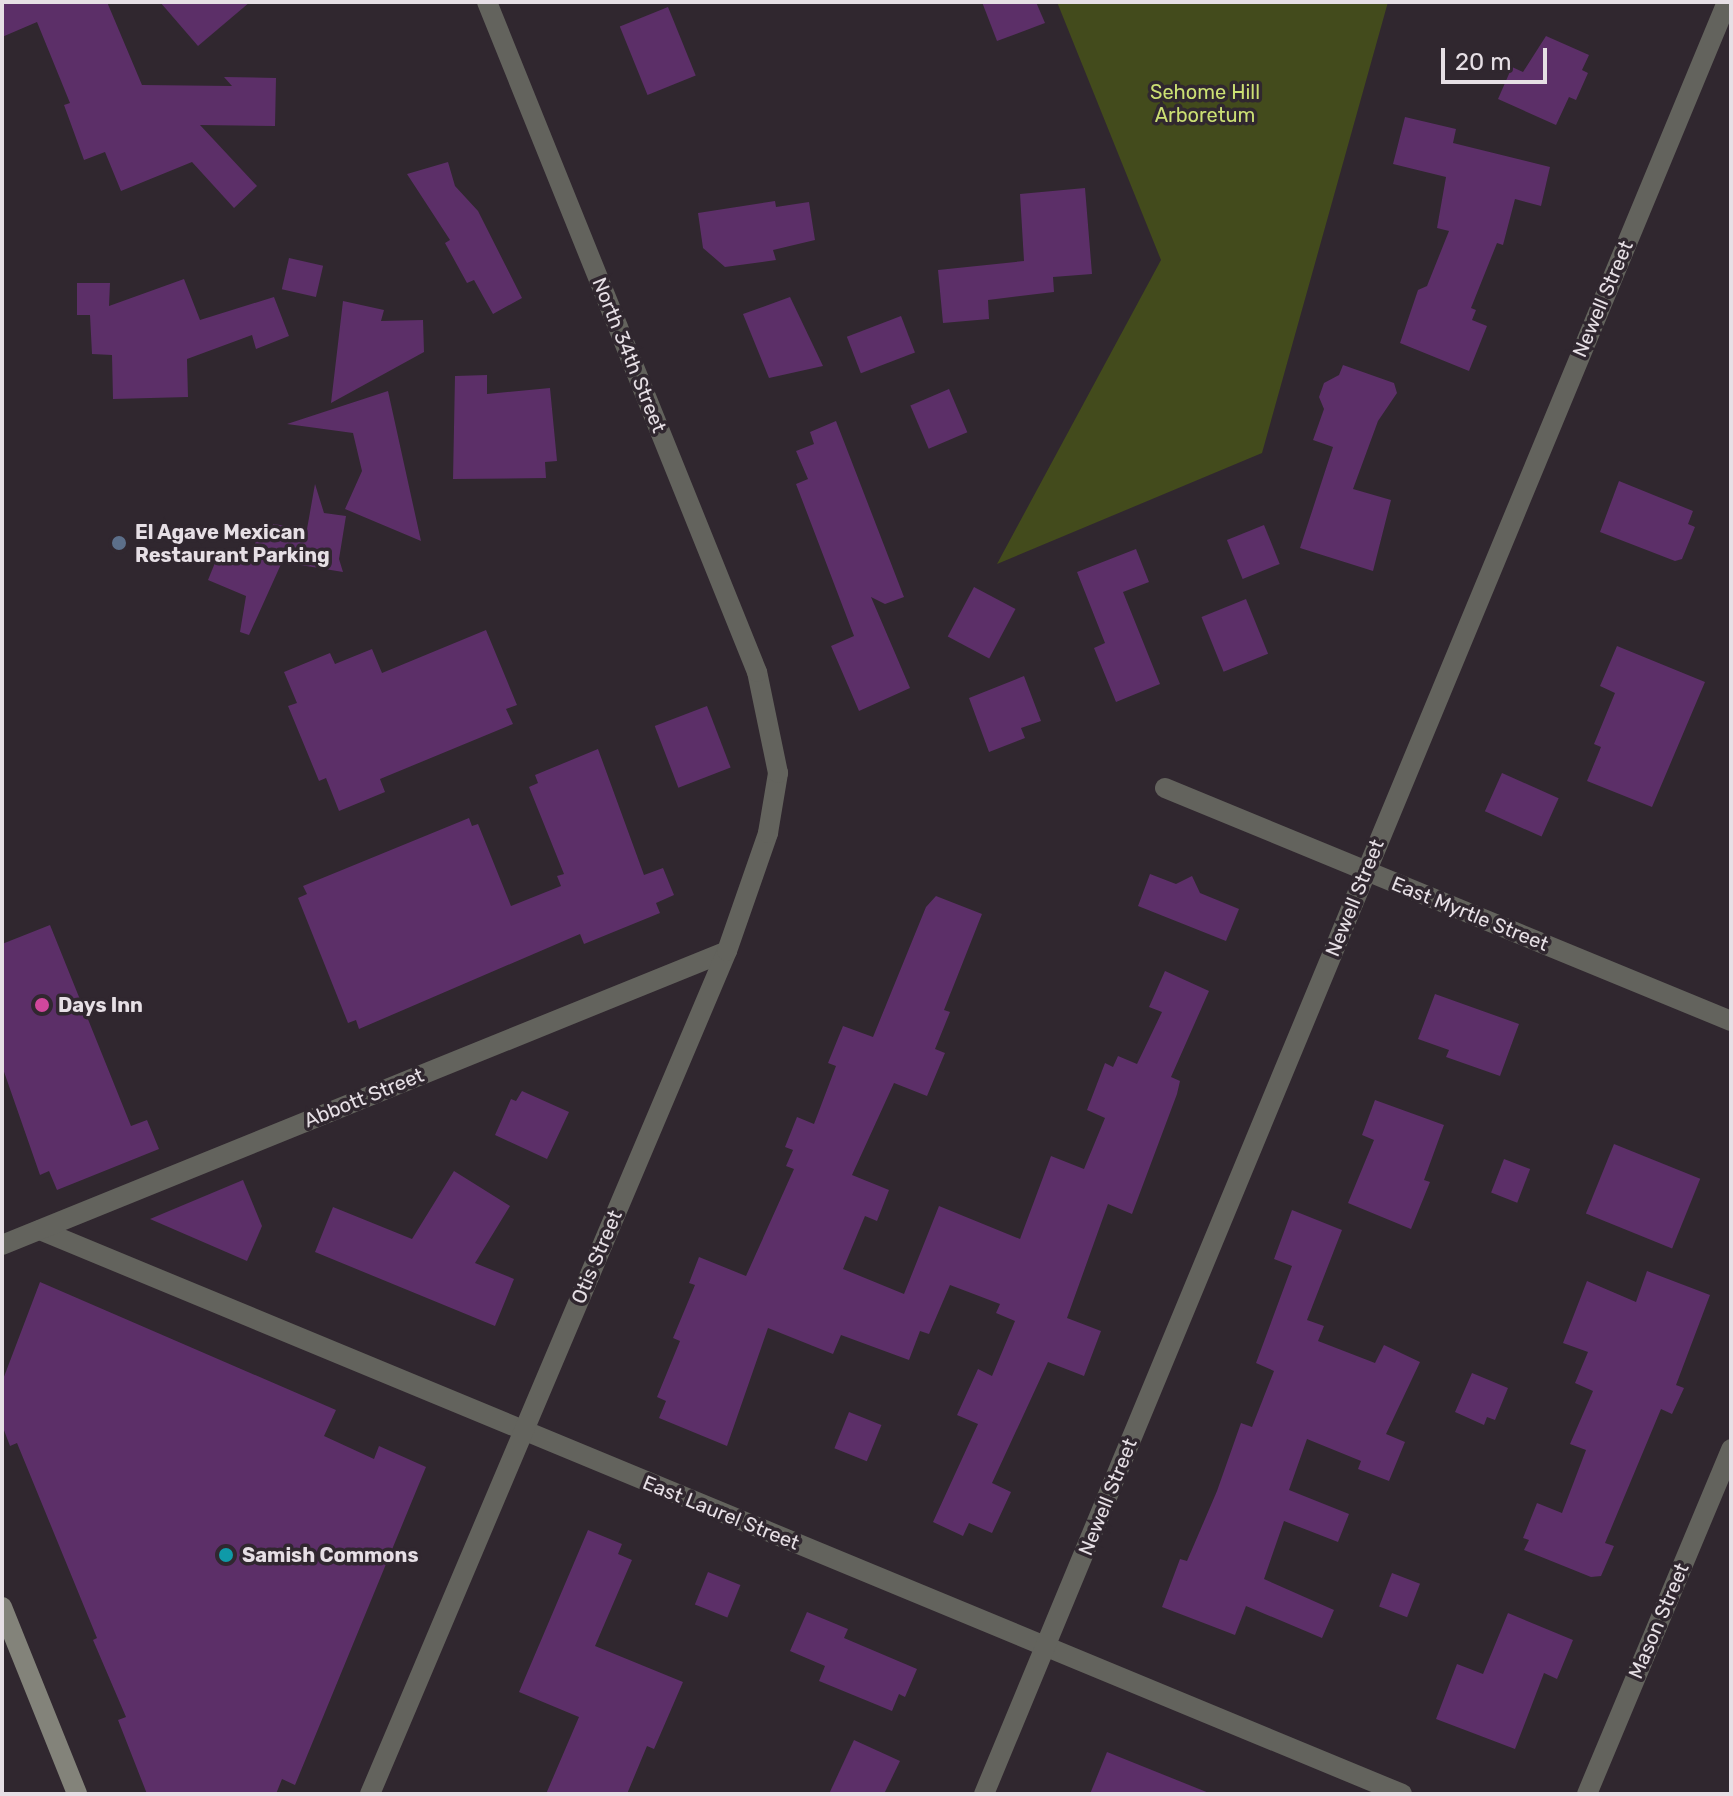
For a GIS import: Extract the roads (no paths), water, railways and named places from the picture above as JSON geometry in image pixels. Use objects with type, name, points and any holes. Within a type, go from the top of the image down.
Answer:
[{"type":"main road","points":[[2,1607],[77,1794]]},
{"type":"street","name":"North 34th Street","points":[[487,2],[769,708]]},
{"type":"street","name":"Newell Street","points":[[984,1794],[1727,2]]},
{"type":"street","name":"Otis Street","points":[[370,1794],[727,951],[771,818],[778,773],[769,708]]},
{"type":"street","name":"East Myrtle Street","points":[[1165,788],[1731,1021]]},
{"type":"street","name":"Abbott Street","points":[[2,1245],[727,951]]},
{"type":"street","name":"East Laurel Street","points":[[40,1230],[1402,1794]]},
{"type":"street","name":"Mason Street","points":[[1587,1794],[1731,1449]]},
{"type":"place","name":"El Agave Mexican Restaurant Parking","points":[[119,543]]},
{"type":"place","name":"Days Inn","points":[[42,1005]]},
{"type":"place","name":"Samish Commons","points":[[226,1555]]},
{"type":"park label","name":"Sehome Hill Arboretum","points":[[1205,104]]}]
